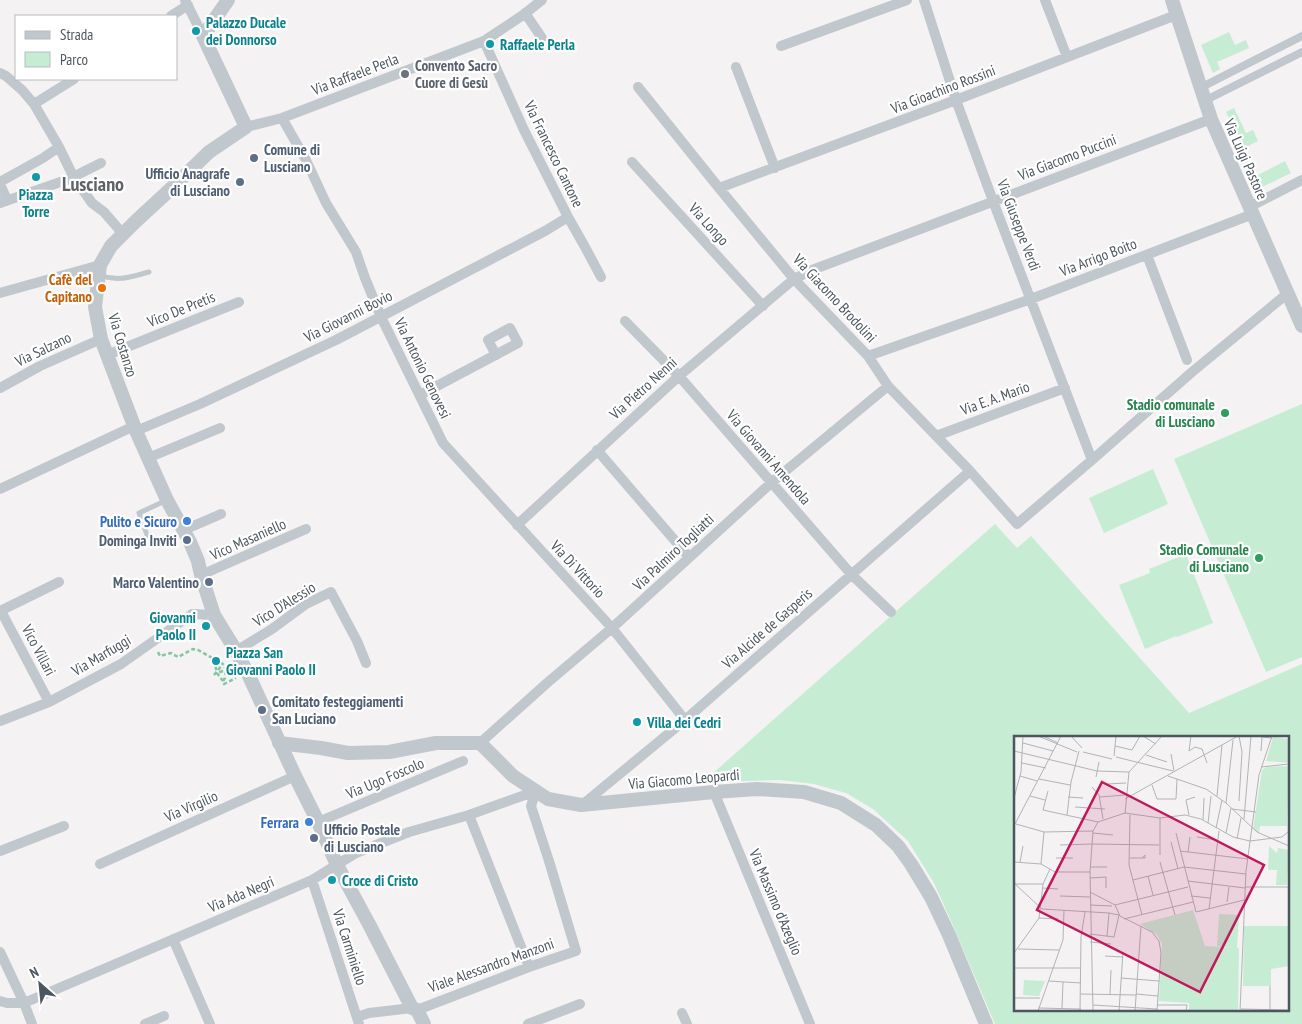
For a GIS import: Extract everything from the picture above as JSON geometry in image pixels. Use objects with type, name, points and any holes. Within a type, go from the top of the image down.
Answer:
[{"type":"street","points":[[204,36],[228,0]]},
{"type":"street","name":"Via Raffaele Perla","points":[[246,127],[282,118],[484,41],[542,0]]},
{"type":"street","points":[[781,46],[907,0]]},
{"type":"street","name":"Via Giuseppe Verdi","points":[[924,0],[956,100],[1092,460]]},
{"type":"street","points":[[1045,0],[1067,57]]},
{"type":"street","name":"Via Luigi Pastore","points":[[1172,0],[1211,119],[1302,326]]},
{"type":"street","points":[[172,15],[186,3],[204,36],[246,127]]},
{"type":"street","points":[[525,13],[542,38]]},
{"type":"street","name":"Via Gioachino Rossini","points":[[719,188],[956,100],[1176,15]]},
{"type":"street","points":[[1202,95],[1302,36]]},
{"type":"street","name":"Via Francesco Cantone","points":[[484,41],[524,130],[601,277]]},
{"type":"street","points":[[1202,95],[1302,52]]},
{"type":"street","points":[[0,64],[10,79]]},
{"type":"street","points":[[736,67],[775,168]]},
{"type":"street","points":[[0,73],[10,79],[34,104],[59,147],[73,176],[92,203],[104,212],[123,234]]},
{"type":"street","points":[[34,104],[72,80]]},
{"type":"street","name":"Via Giacomo Brodolini","points":[[638,87],[794,279],[868,356],[888,386],[970,471],[1017,524],[1092,460]]},
{"type":"street","name":"Via Antonio Genovesi","points":[[282,118],[306,160],[326,203],[356,252],[382,317],[443,443]]},
{"type":"street","name":"Via Giacomo Puccini","points":[[794,279],[812,270],[1211,119]]},
{"type":"street","name":"Via Costanzo","points":[[246,127],[209,152],[111,246],[99,270],[95,306],[101,339],[135,428],[167,500],[184,530],[198,561],[214,615],[249,676],[280,743]]},
{"type":"street","points":[[59,147],[36,163],[0,183],[4,201],[73,176],[101,163]]},
{"type":"street","name":"Via Longo","points":[[632,162],[763,306]]},
{"type":"street","name":"Via Arrigo Boito","points":[[868,356],[1031,299],[1147,255],[1251,211],[1302,180]]},
{"type":"street","name":"Via Giovanni Bovio","points":[[0,489],[135,428],[200,404],[336,340],[545,231],[568,217]]},
{"type":"street","points":[[1147,255],[1187,360]]},
{"type":"street","points":[[0,293],[99,270]]},
{"type":"street","name":"Via Pietro Nenni","points":[[517,525],[679,376],[794,279]]},
{"type":"street","points":[[1092,460],[1192,372],[1288,294]]},
{"type":"street","name":"Vico De Pretis","points":[[107,355],[239,302]]},
{"type":"street","name":"Via Giovanni Amendola","points":[[625,321],[679,376],[851,574],[891,612]]},
{"type":"street","name":"Via Salzano","points":[[0,388],[40,366],[101,339]]},
{"type":"street","points":[[420,395],[496,356]]},
{"type":"street","name":"Via Palmiro Togliatti","points":[[480,743],[612,628],[771,483],[888,386]]},
{"type":"street","name":"Via E. A. Mario","points":[[936,436],[1065,388]]},
{"type":"street","points":[[148,458],[220,428]]},
{"type":"street","name":"Via Di Vittorio","points":[[443,443],[612,628],[685,720]]},
{"type":"street","points":[[597,450],[689,557]]},
{"type":"street","name":"Via Alcide de Gasperis","points":[[581,805],[685,720],[970,471]]},
{"type":"street","points":[[184,530],[221,514]]},
{"type":"street","name":"Vico Masaniello","points":[[201,576],[306,529]]},
{"type":"street","name":"Vico Villari","points":[[49,702],[1,611],[59,582]]},
{"type":"street","name":"Vico D'Alessio","points":[[236,652],[306,604],[331,592],[357,641],[366,663]]},
{"type":"street","name":"Via Marfuggi","points":[[0,721],[49,702],[121,664],[192,614],[214,615]]},
{"type":"street","points":[[280,743],[348,753],[389,752],[436,743],[480,743]]},
{"type":"street","name":"Viale Alessandro Manzoni","points":[[280,743],[318,822],[336,865],[424,1024]]},
{"type":"street","name":"Via Giacomo Leopardi","points":[[480,743],[512,776],[536,792],[548,799],[581,805],[757,789],[804,792],[841,803],[876,825],[898,846],[911,864],[931,897],[949,935],[986,1024]]},
{"type":"street","name":"Via Ugo Foscolo","points":[[318,822],[463,761]]},
{"type":"street","name":"Via Virgilio","points":[[100,864],[295,776]]},
{"type":"street","name":"Viale Alessandro Manzoni","points":[[358,1021],[369,1013],[414,1009],[576,951],[531,806],[536,792]]},
{"type":"street","name":"Via Ada Negri","points":[[24,1003],[312,880],[356,853],[409,832],[469,815],[536,792]]},
{"type":"street","name":"Via Massimo d'Azeglio","points":[[714,792],[810,1024]]},
{"type":"street","points":[[469,815],[529,967]]},
{"type":"street","points":[[0,851],[64,826]]},
{"type":"street","name":"Via Carminiello","points":[[312,880],[358,1021]]},
{"type":"street","points":[[173,939],[210,1024]]},
{"type":"street","points":[[0,952],[32,1024]]},
{"type":"street","points":[[0,1001],[24,1003]]},
{"type":"street","points":[[528,1024],[580,1004]]},
{"type":"street","points":[[682,1013],[687,1024]]},
{"type":"street","points":[[145,1024],[164,1016]]},
{"type":"lane","points":[[99,270],[109,278],[120,279],[149,272]]},
{"type":"lane","points":[[150,543],[139,513],[167,500]]},
{"type":"path","points":[[164,647],[158,652],[160,656],[171,653],[178,657],[193,649],[198,650],[223,664],[226,674]]},
{"type":"path","points":[[214,660],[216,674],[224,684],[241,677]]},
{"type":"path","points":[[216,674],[219,662]]},
{"type":"path","points":[[216,674],[223,664]]},
{"type":"path","points":[[223,681],[232,667],[236,678]]},
{"type":"path","points":[[216,674],[226,674]]},
{"type":"path","points":[[216,674],[226,674]]},
{"type":"green space","points":[[1229,32],[1235,45],[1246,40],[1249,48],[1217,62],[1220,69],[1213,73],[1201,45]]},
{"type":"green space","points":[[1234,108],[1246,133],[1253,130],[1258,141],[1244,148],[1226,112]]},
{"type":"green space","points":[[1285,161],[1291,173],[1260,188],[1254,177]]},
{"type":"green space","name":"Stadio Comunale di Lusciano","points":[[1302,404],[1302,657],[1266,672],[1174,459]]},
{"type":"green space","points":[[1153,469],[1168,504],[1104,533],[1089,498]]},
{"type":"green space","points":[[995,524],[1017,548],[1031,536],[1189,713],[1302,664],[1302,1024],[995,1024],[934,883],[908,841],[873,809],[846,793],[814,784],[780,780],[703,782]]},
{"type":"green space","points":[[1186,554],[1213,623],[1145,649],[1119,585],[1150,573],[1149,569]]},
{"type":"place","name":"Palazzo Ducale dei Donnorso","points":[[196,31]]},
{"type":"place","name":"Raffaele Perla","points":[[490,44]]},
{"type":"place","name":"Convento Sacro Cuore di Gesù","points":[[405,74]]},
{"type":"place","name":"Comune di Lusciano","points":[[254,158]]},
{"type":"place","name":"Piazza Torre","points":[[36,177]]},
{"type":"place","name":"Ufficio Anagrafe di Lusciano","points":[[240,182]]},
{"type":"place","name":"Cafè del Capitano","points":[[102,288]]},
{"type":"place","name":"Stadio comunale di Lusciano","points":[[1225,413]]},
{"type":"place","name":"Pulito e Sicuro","points":[[187,521]]},
{"type":"place","name":"Dominga Inviti","points":[[187,540]]},
{"type":"place","name":"Stadio Comunale di Lusciano","points":[[1259,558]]},
{"type":"place","name":"Marco Valentino","points":[[209,582]]},
{"type":"place","name":"Giovanni Paolo II","points":[[206,626]]},
{"type":"place","name":"Piazza San Giovanni Paolo II","points":[[216,661]]},
{"type":"place","name":"Comitato festeggiamenti San Luciano","points":[[262,710]]},
{"type":"place","name":"Villa dei Cedri","points":[[637,722]]},
{"type":"place","name":"Ferrara","points":[[309,822]]},
{"type":"place","name":"Ufficio Postale di Lusciano","points":[[314,838]]},
{"type":"place","name":"Croce di Cristo","points":[[332,880]]},
{"type":"district","name":"Lusciano","points":[[93,184]]}]
